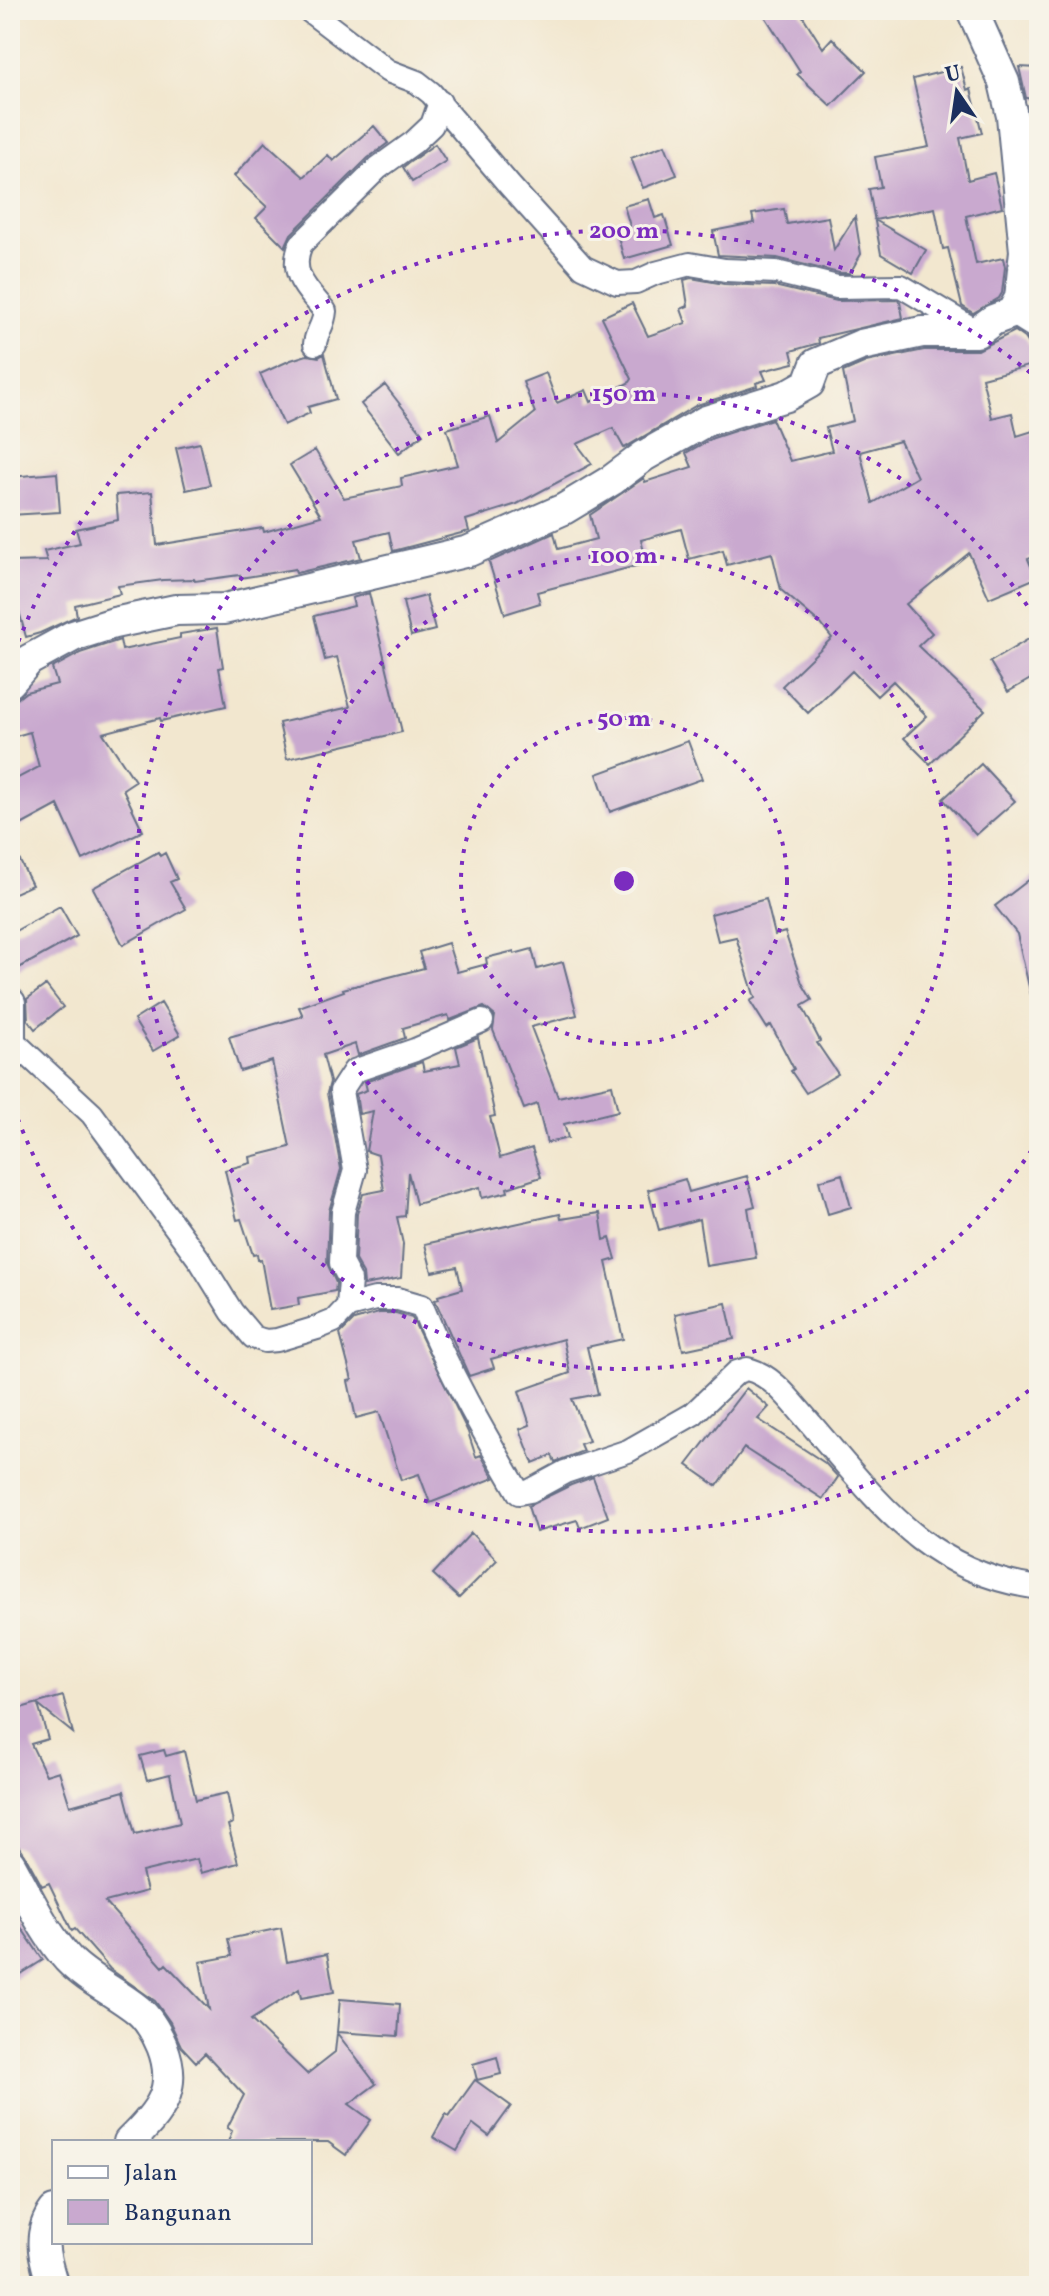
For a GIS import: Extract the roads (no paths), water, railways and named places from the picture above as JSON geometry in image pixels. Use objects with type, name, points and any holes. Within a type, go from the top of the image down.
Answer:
[{"type":"street","points":[[308,10],[388,71],[417,82],[440,102],[583,267],[617,283],[636,282],[690,264],[725,270],[776,272],[837,287],[901,286],[977,332]]},
{"type":"street","points":[[10,682],[29,660],[73,636],[114,623],[176,610],[224,609],[469,551],[564,509],[644,456],[706,421],[786,396],[809,383],[816,364],[861,345],[922,332],[977,332],[993,320],[1012,313],[1020,298],[1025,251],[1016,147],[1004,82],[972,10]]},
{"type":"street","points":[[315,344],[324,325],[325,311],[299,278],[295,257],[301,244],[378,168],[432,125],[440,102]]},
{"type":"street","points":[[1012,313],[1036,328],[1039,335]]},
{"type":"street","points":[[10,1003],[11,1049],[92,1114],[253,1337],[265,1341],[277,1340],[317,1328],[334,1321],[348,1306],[375,1299],[398,1299],[422,1306],[477,1421],[519,1493],[530,1491],[565,1472],[628,1451],[693,1414],[737,1372],[747,1369],[756,1371],[784,1393],[880,1504],[915,1536],[964,1568],[992,1579],[1039,1588]]},
{"type":"street","points":[[348,1306],[350,1280],[341,1263],[343,1212],[355,1170],[341,1091],[354,1071],[415,1050],[482,1021]]},
{"type":"street","points":[[10,1864],[54,1942],[70,1961],[137,2010],[158,2036],[170,2070],[168,2090],[149,2123],[131,2140]]},
{"type":"street","points":[[52,2215],[43,2232],[43,2255],[53,2286]]}]
